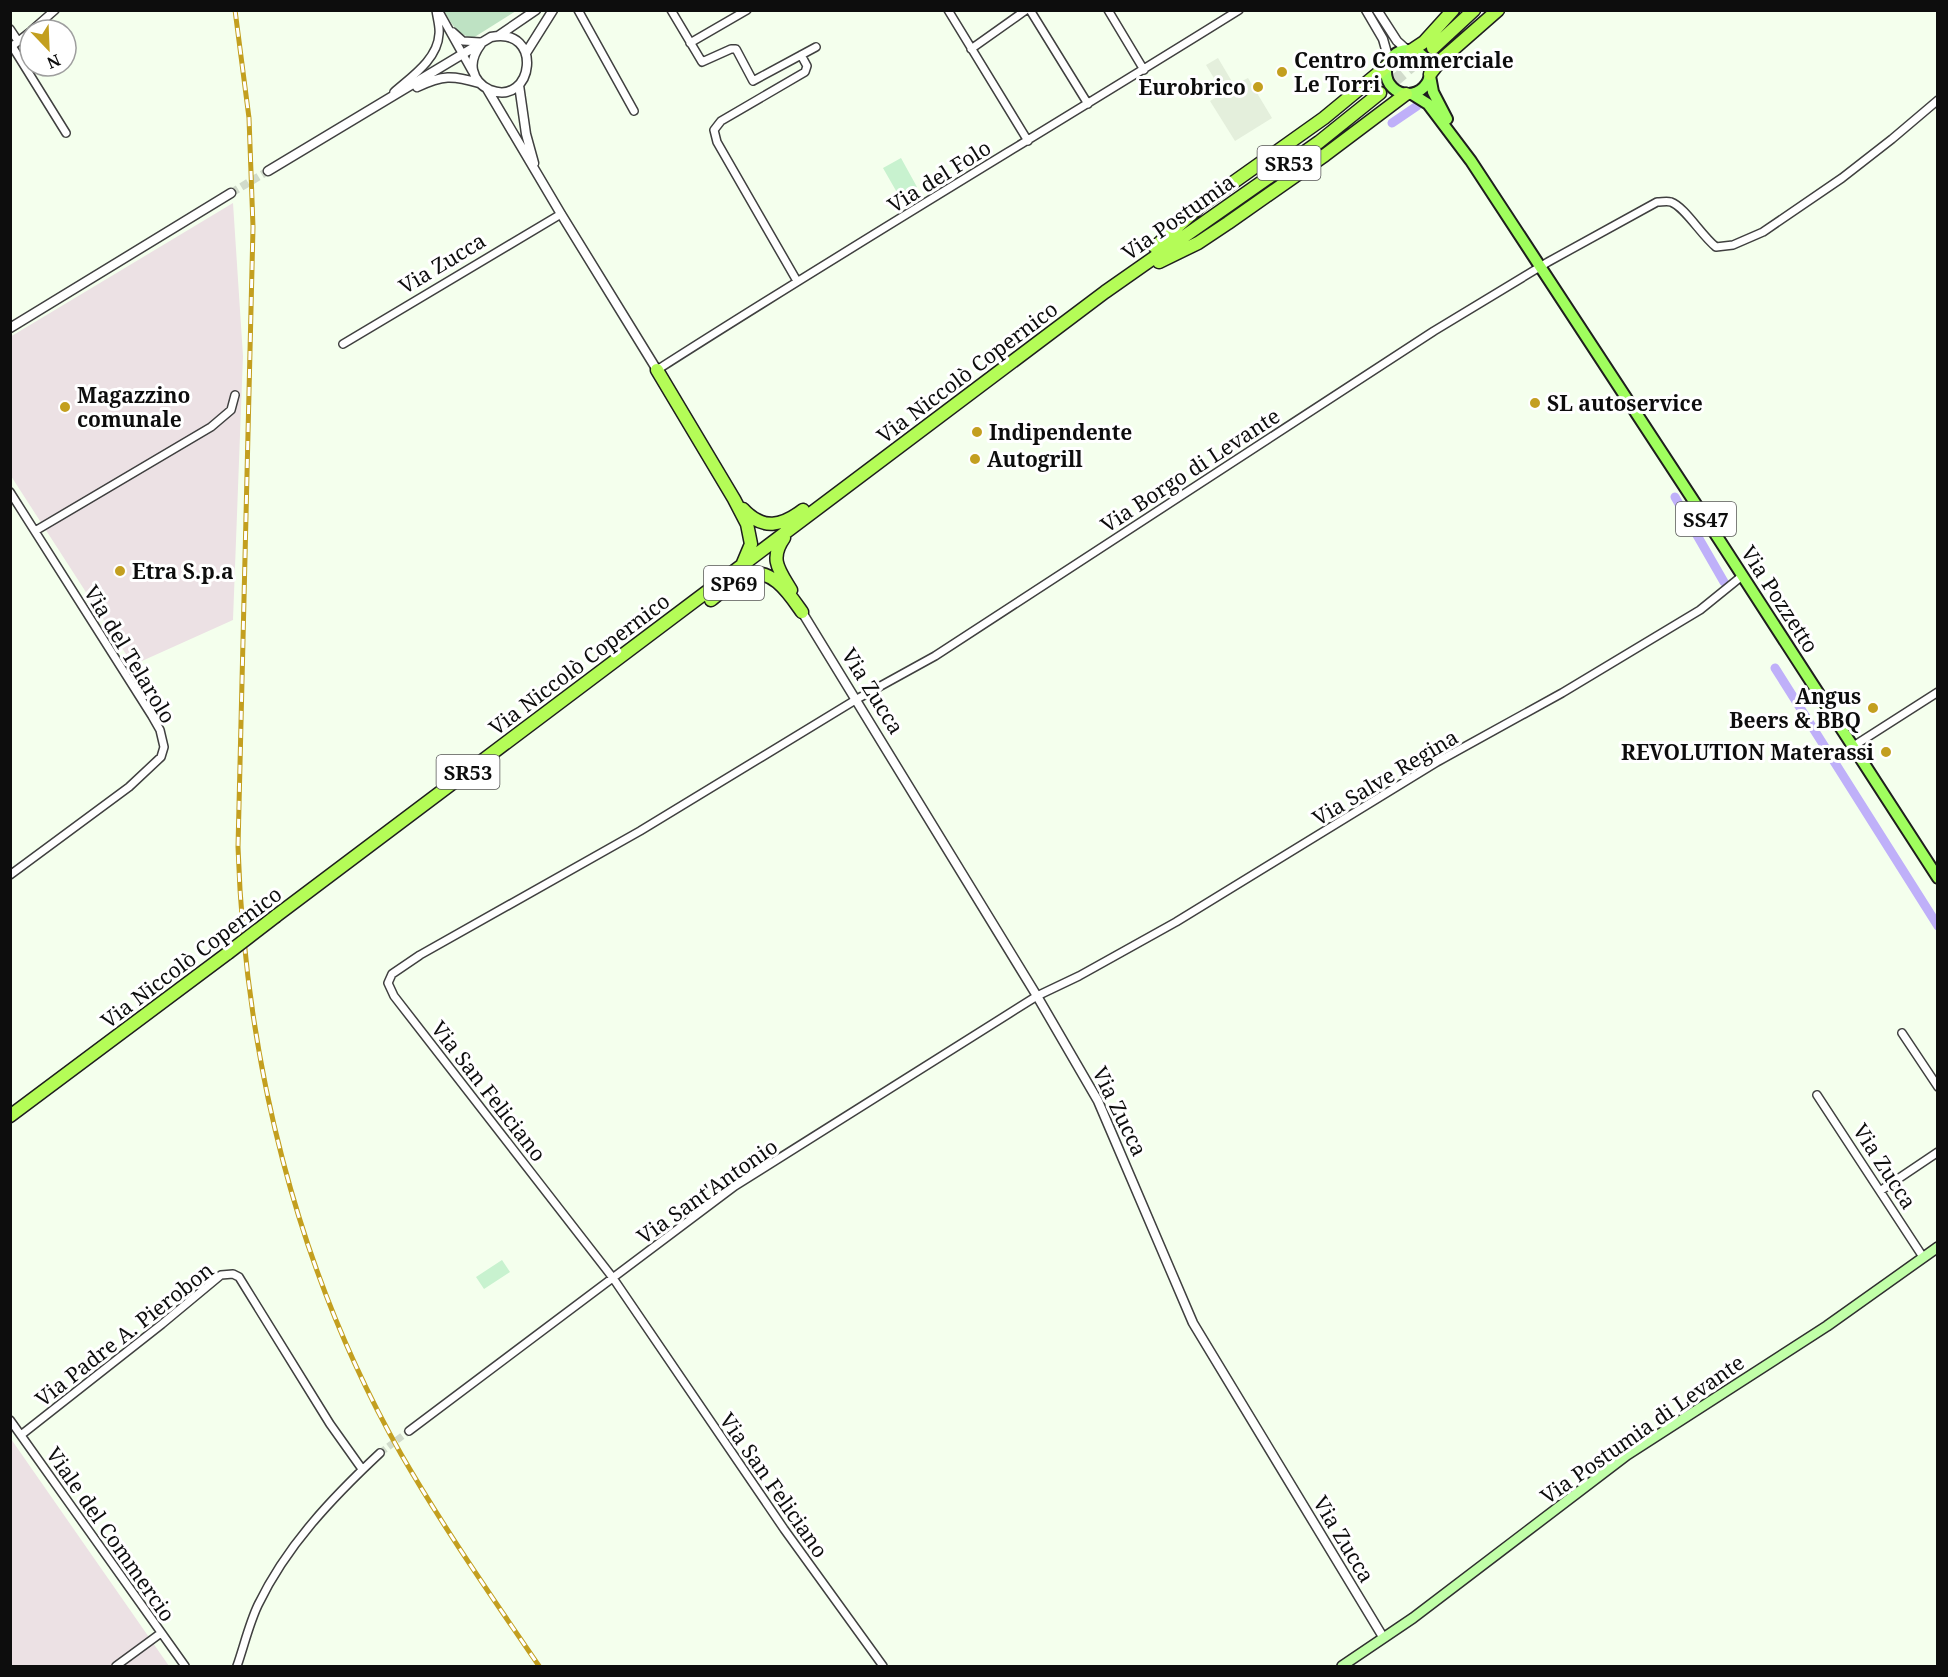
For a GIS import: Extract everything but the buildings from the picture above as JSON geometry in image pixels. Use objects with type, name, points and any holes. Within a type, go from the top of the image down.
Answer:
[{"type":"highway","points":[[1410,50],[1424,42],[1453,10]]},
{"type":"highway","points":[[1433,48],[1474,10]]},
{"type":"highway","points":[[1430,75],[1442,60],[1498,10]]},
{"type":"highway","points":[[1106,292],[1200,206],[1324,118],[1388,63]]},
{"type":"highway","name":"Via Postumia","points":[[1084,308],[1319,142],[1380,93]]},
{"type":"highway","points":[[1106,292],[1163,259],[1198,243],[1409,94]]},
{"type":"highway","name":"Via Niccolò Copernico","points":[[10,1116],[1084,308]]},
{"type":"highway","name":"SP69","points":[[657,370],[734,499],[752,538],[750,550],[741,567]]},
{"type":"highway","name":"SP69","points":[[734,499],[755,520],[774,525],[792,519],[829,491],[866,473]]},
{"type":"highway","name":"SP69","points":[[792,528],[777,548],[776,560],[802,612]]},
{"type":"highway","name":"SP69","points":[[660,628],[697,610],[745,576],[754,574],[761,574],[778,583],[802,612]]},
{"type":"main road","points":[[1388,63],[1399,51],[1410,50]]},
{"type":"main road","name":"SS47","points":[[1410,50],[1424,56],[1430,67],[1430,75]]},
{"type":"main road","name":"SS47","points":[[1388,63],[1387,79],[1390,84],[1400,92],[1409,94]]},
{"type":"main road","points":[[1409,94],[1421,90],[1430,75]]},
{"type":"main road","name":"Via Pozzetto","points":[[1430,75],[1433,92],[1440,107],[1471,161],[1938,878]]},
{"type":"main road","name":"Via Pozzetto","points":[[1409,94],[1428,104],[1471,161]]},
{"type":"main road","name":"Via Postumia di Levante","points":[[1342,1666],[1413,1618],[1627,1455],[1827,1326],[1938,1247]]},
{"type":"street","points":[[438,10],[456,36],[463,41],[483,42]]},
{"type":"street","points":[[438,10],[474,73]]},
{"type":"street","points":[[386,100],[425,65],[436,46],[439,34],[438,10]]},
{"type":"street","points":[[268,171],[483,42],[498,36],[536,10]]},
{"type":"street","name":"SP69","points":[[536,172],[526,134],[519,84],[528,70],[526,53],[553,10]]},
{"type":"street","points":[[578,10],[634,111]]},
{"type":"street","points":[[671,10],[703,63],[731,49],[736,49],[751,80],[755,81],[816,47]]},
{"type":"street","points":[[690,43],[747,10]]},
{"type":"street","points":[[948,10],[1028,141]]},
{"type":"street","points":[[971,49],[1028,10],[1088,105]]},
{"type":"street","points":[[1108,10],[1144,70]]},
{"type":"street","name":"Via del Folo","points":[[657,370],[796,281],[1088,105],[1239,10]]},
{"type":"street","points":[[1366,10],[1383,39],[1388,63]]},
{"type":"street","points":[[1377,10],[1397,40],[1410,50]]},
{"type":"street","points":[[10,29],[14,45],[66,133]]},
{"type":"street","points":[[498,36],[514,40],[526,53]]},
{"type":"street","points":[[474,73],[473,57],[483,42]]},
{"type":"street","points":[[796,281],[717,142],[714,130],[722,121],[805,72],[807,66],[801,56]]},
{"type":"street","name":"SP69","points":[[474,73],[657,370]]},
{"type":"street","points":[[386,100],[434,79],[457,76],[504,92],[519,84]]},
{"type":"street","name":"Via Borgo di Levante","points":[[857,699],[935,656],[1425,338],[1541,267],[1657,202],[1669,201],[1680,207],[1705,238],[1716,246],[1733,245],[1763,232],[1842,178],[1938,100]]},
{"type":"street","points":[[10,328],[115,266],[231,193]]},
{"type":"street","name":"Via Zucca","points":[[343,344],[561,214]]},
{"type":"street","points":[[35,531],[211,427],[231,410],[235,395]]},
{"type":"street","name":"Via del Telarolo","points":[[10,492],[152,716],[160,730],[164,747],[161,757],[129,787],[10,874]]},
{"type":"street","name":"Via Salve Regina","points":[[1037,996],[1079,976],[1176,922],[1437,762],[1562,693],[1700,610],[1742,576]]},
{"type":"street","name":"Via Zucca","points":[[802,612],[1037,996],[1098,1101],[1193,1323],[1383,1637]]},
{"type":"street","points":[[1852,747],[1938,692]]},
{"type":"street","name":"Via San Feliciano","points":[[857,699],[640,831],[420,955],[392,974],[388,983],[394,996],[614,1278],[784,1529],[883,1666]]},
{"type":"street","name":"Via Sant'Antonio","points":[[409,1431],[735,1186],[1037,996]]},
{"type":"street","points":[[1902,1033],[1938,1087]]},
{"type":"street","name":"Via Zucca","points":[[1817,1095],[1923,1257]]},
{"type":"street","points":[[1880,1191],[1938,1152]]},
{"type":"street","name":"Via Padre A. Pierobon","points":[[21,1435],[162,1324],[220,1275],[233,1274],[239,1277],[302,1381],[362,1469]]},
{"type":"street","name":"Viale del Commercio","points":[[10,1420],[185,1666]]},
{"type":"street","points":[[237,1666],[258,1606],[285,1557],[325,1506],[380,1453]]},
{"type":"street","points":[[116,1666],[161,1633]]},
{"type":"shaded area","points":[[1218,58],[1234,85],[1248,78],[1272,118],[1235,141],[1210,101],[1223,93],[1206,65]]},
{"type":"shaded area","points":[[233,203],[243,356],[233,620],[133,665],[11,476],[10,337]]},
{"type":"shaded area","points":[[11,1439],[169,1666],[11,1666]]},
{"type":"green space","points":[[444,11],[516,11],[473,38],[459,32]]},
{"type":"green space","points":[[901,158],[917,187],[899,196],[883,168]]},
{"type":"green space","points":[[502,1260],[510,1272],[484,1289],[476,1277]]},
{"type":"waterway","points":[[1392,123],[1417,106]]},
{"type":"waterway","points":[[1675,497],[1724,582]]},
{"type":"waterway","points":[[1775,668],[1938,926]]},
{"type":"tunnel","points":[[1380,93],[1433,48]]},
{"type":"tunnel","points":[[231,193],[268,171]]},
{"type":"tunnel","points":[[380,1453],[409,1431]]},
{"type":"railway","points":[[235,10],[249,118],[253,227],[238,847],[243,926],[252,1005],[265,1083],[283,1160],[305,1236],[332,1311],[364,1383],[401,1454],[434,1508],[539,1666]]},
{"type":"place","name":"Centro Commerciale Le Torri","points":[[1282,72]]},
{"type":"place","name":"Eurobrico","points":[[1258,87]]},
{"type":"place","name":"SL autoservice","points":[[1535,403]]},
{"type":"place","name":"Magazzino comunale","points":[[65,407]]},
{"type":"place","name":"Indipendente","points":[[977,432]]},
{"type":"place","name":"Autogrill","points":[[975,459]]},
{"type":"place","name":"Etra S.p.a","points":[[120,571]]},
{"type":"place","name":"Angus Beers & BBQ","points":[[1873,708]]},
{"type":"place","name":"REVOLUTION Materassi","points":[[1886,752]]}]
